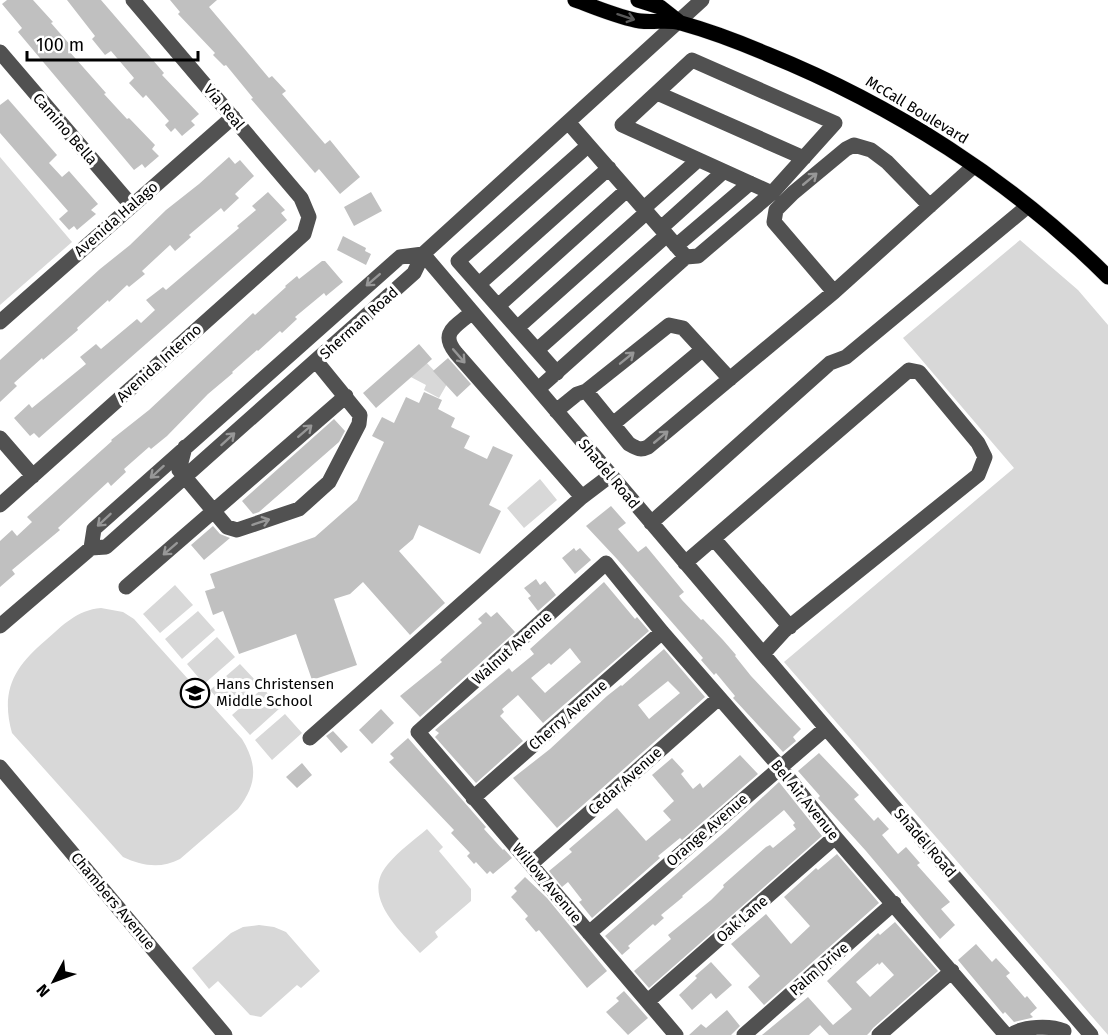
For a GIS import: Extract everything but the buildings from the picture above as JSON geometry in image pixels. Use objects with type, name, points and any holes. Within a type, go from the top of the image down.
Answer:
[{"type":"main road","name":"McCall Boulevard","points":[[575,0],[639,21],[679,22],[743,44],[805,69],[851,91],[939,142],[974,166],[1028,206],[1083,252],[1108,277]]},
{"type":"main road","name":"McCall Boulevard","points":[[638,0],[660,7],[679,22]]},
{"type":"street","name":"Via Real","points":[[133,0],[301,198],[309,217]]},
{"type":"street","name":"Sherman Road","points":[[0,626],[91,548],[106,548],[185,478],[414,273],[423,254],[702,0]]},
{"type":"street","name":"Camino Bella","points":[[0,52],[131,205]]},
{"type":"street","points":[[568,122],[673,242],[698,256],[772,193],[835,123],[692,60],[622,125],[772,193]]},
{"type":"street","points":[[657,93],[804,158]]},
{"type":"street","name":"Avenida Halago","points":[[0,322],[233,117]]},
{"type":"street","points":[[834,292],[774,222],[776,210],[793,193],[854,145],[871,150],[887,162],[930,206]]},
{"type":"street","points":[[557,372],[458,261],[582,151]]},
{"type":"street","points":[[517,328],[698,160]]},
{"type":"street","points":[[586,391],[629,444],[643,450],[834,292],[974,166]]},
{"type":"street","points":[[479,284],[609,168]]},
{"type":"street","points":[[538,389],[557,372],[673,242],[723,172]]},
{"type":"street","points":[[537,350],[750,183]]},
{"type":"street","points":[[498,306],[627,190]]},
{"type":"street","points":[[651,523],[830,363],[846,357],[1028,206]]},
{"type":"street","name":"Avenida Interno","points":[[0,505],[304,234],[309,217]]},
{"type":"street","points":[[91,548],[94,529],[185,447],[400,257],[423,254]]},
{"type":"street","name":"Shadel Road","points":[[423,254],[826,728],[1087,1030]]},
{"type":"street","points":[[472,312],[452,330],[447,338],[448,343],[582,497]]},
{"type":"street","points":[[556,411],[577,394],[586,391],[669,325],[683,328],[730,379]]},
{"type":"street","points":[[613,423],[702,350]]},
{"type":"street","points":[[185,447],[179,470],[227,526],[237,530],[299,509],[329,482],[359,424],[360,415],[316,361]]},
{"type":"street","points":[[685,563],[909,370],[919,372],[978,443],[985,458],[978,475],[790,627],[763,654]]},
{"type":"street","points":[[126,587],[345,396]]},
{"type":"street","points":[[0,438],[33,476]]},
{"type":"street","points":[[310,738],[582,497],[611,475]]},
{"type":"street","points":[[714,539],[790,627]]},
{"type":"street","name":"Bel Air Avenue","points":[[606,563],[662,632],[779,766],[835,837],[1006,1035]]},
{"type":"street","name":"Walnut Avenue","points":[[418,732],[606,563]]},
{"type":"street","name":"Cherry Avenue","points":[[473,798],[662,632]]},
{"type":"street","name":"Cedar Avenue","points":[[531,864],[719,698]]},
{"type":"street","name":"Orange Avenue","points":[[589,933],[779,766],[826,728]]},
{"type":"street","name":"Willow Avenue","points":[[418,732],[676,1035]]},
{"type":"street","name":"Chambers Avenue","points":[[0,767],[225,1035]]},
{"type":"street","name":"Oak Lane","points":[[648,1002],[835,837]]},
{"type":"street","name":"Palm Drive","points":[[744,1035],[894,903]]},
{"type":"street","points":[[879,1035],[952,971]]},
{"type":"street","points":[[1011,1035],[1017,1031],[1055,1027],[1062,1033],[1087,1030]]},
{"type":"shaded area","points":[[0,157],[72,242],[0,305]]},
{"type":"shaded area","points":[[1020,240],[1078,290],[1108,325],[1108,1035],[784,662],[1014,468],[903,338]]},
{"type":"shaded area","points":[[424,360],[447,384],[439,398],[424,390],[426,385],[407,375]]},
{"type":"shaded area","points":[[540,479],[557,500],[524,528],[507,508]]},
{"type":"shaded area","points":[[175,585],[193,605],[160,633],[143,614]]},
{"type":"shaded area","points":[[101,608],[123,612],[134,619],[242,739],[251,758],[252,783],[238,809],[180,859],[166,864],[137,863],[123,857],[12,733],[9,718],[9,692],[18,670],[35,650],[65,624],[78,615]]},
{"type":"shaded area","points":[[198,611],[215,630],[182,659],[165,639]]},
{"type":"shaded area","points":[[217,637],[235,657],[204,684],[187,664]]},
{"type":"shaded area","points":[[240,664],[258,683],[227,710],[210,690]]},
{"type":"shaded area","points":[[263,688],[280,708],[250,735],[232,715]]},
{"type":"shaded area","points":[[285,714],[302,733],[272,760],[255,740]]},
{"type":"shaded area","points":[[427,829],[443,847],[439,851],[471,889],[471,901],[435,932],[438,937],[420,953],[386,912],[378,888],[381,876],[388,864]]},
{"type":"shaded area","points":[[259,925],[274,927],[286,932],[320,971],[301,988],[297,985],[261,1017],[250,1015],[218,981],[209,989],[192,968],[231,933],[243,927]]},
{"type":"place","name":"Hans Christensen Middle School","points":[[195,693]]}]
